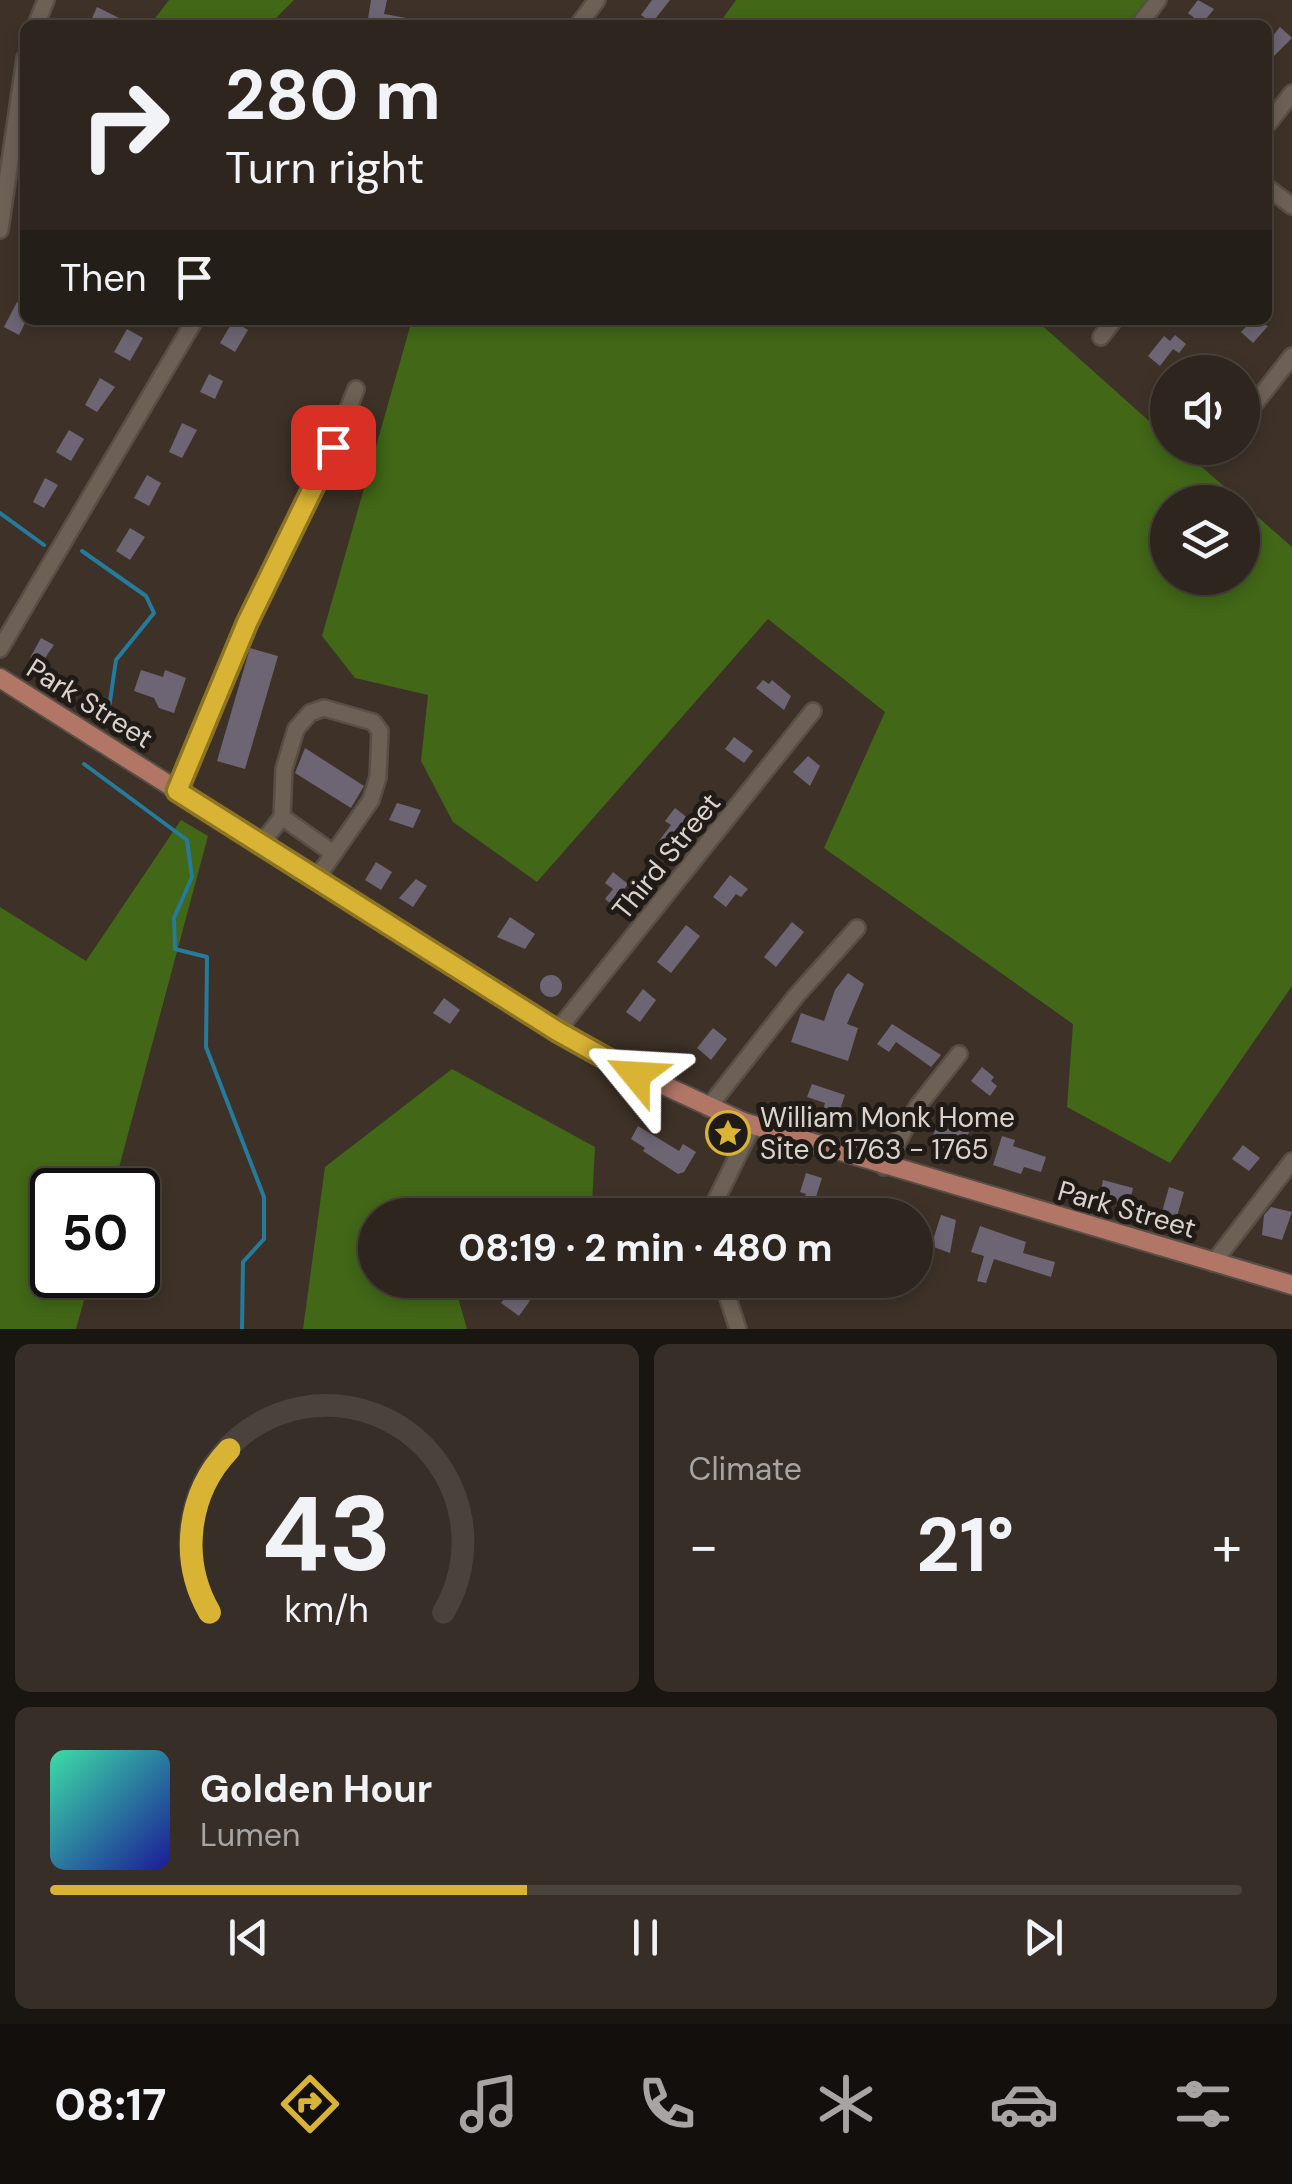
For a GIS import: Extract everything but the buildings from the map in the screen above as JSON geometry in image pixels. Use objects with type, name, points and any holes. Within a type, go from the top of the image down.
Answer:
[{"type":"main road","name":"Park Street","points":[[0,678],[557,1031],[708,1108],[884,1167],[1292,1284]]},
{"type":"street","points":[[582,20],[597,0]]},
{"type":"street","points":[[1143,20],[1158,0]]},
{"type":"street","points":[[0,230],[20,92]]},
{"type":"street","points":[[1272,119],[1292,93]]},
{"type":"street","points":[[0,648],[192,325]]},
{"type":"street","points":[[1101,337],[1110,325]]},
{"type":"street","points":[[1260,397],[1292,356]]},
{"type":"street","points":[[177,791],[247,623],[322,476],[356,389]]},
{"type":"street","points":[[261,844],[282,817],[284,769],[296,729],[310,713],[324,708],[373,722],[380,731],[378,777],[371,800],[316,879]]},
{"type":"street","name":"Third Street","points":[[557,1031],[813,711]]},
{"type":"street","points":[[282,817],[333,852]]},
{"type":"street","points":[[708,1108],[796,996],[856,928]]},
{"type":"street","points":[[884,1167],[917,1108],[959,1054]]},
{"type":"street","points":[[717,1198],[753,1125]]},
{"type":"street","points":[[1213,1263],[1292,1162]]},
{"type":"street","points":[[728,1298],[738,1329]]},
{"type":"green space","points":[[169,0],[294,0],[274,20],[154,20]]},
{"type":"green space","points":[[736,0],[1165,0],[1147,20],[722,20]]},
{"type":"green space","points":[[411,325],[1042,325],[1150,422],[1150,465],[1200,465],[1222,485],[1150,485],[1150,595],[1260,595],[1260,519],[1292,547],[1292,986],[1170,1163],[1067,1107],[1073,1024],[824,848],[885,712],[768,619],[537,882],[453,822],[421,761],[428,695],[355,678],[322,636]]},
{"type":"green space","points":[[181,820],[208,836],[119,1168],[30,1168],[30,1298],[85,1298],[76,1329],[0,1329],[0,907],[86,961]]},
{"type":"green space","points":[[452,1069],[595,1147],[592,1198],[358,1198],[358,1298],[458,1298],[467,1329],[303,1329],[325,1167]]},
{"type":"waterway","points":[[0,513],[44,545]]},
{"type":"waterway","points":[[82,551],[146,596],[154,613],[116,660],[107,722]]},
{"type":"waterway","points":[[84,764],[187,840],[192,877],[174,918],[175,949],[207,957],[206,1047],[264,1197],[264,1239],[243,1262],[242,1329]]},
{"type":"place","name":"William Monk Home Site C 1763 - 1765","points":[[728,1133]]},
{"type":"route","points":[[333,447],[247,623],[177,791],[557,1031],[636,1075]]}]
